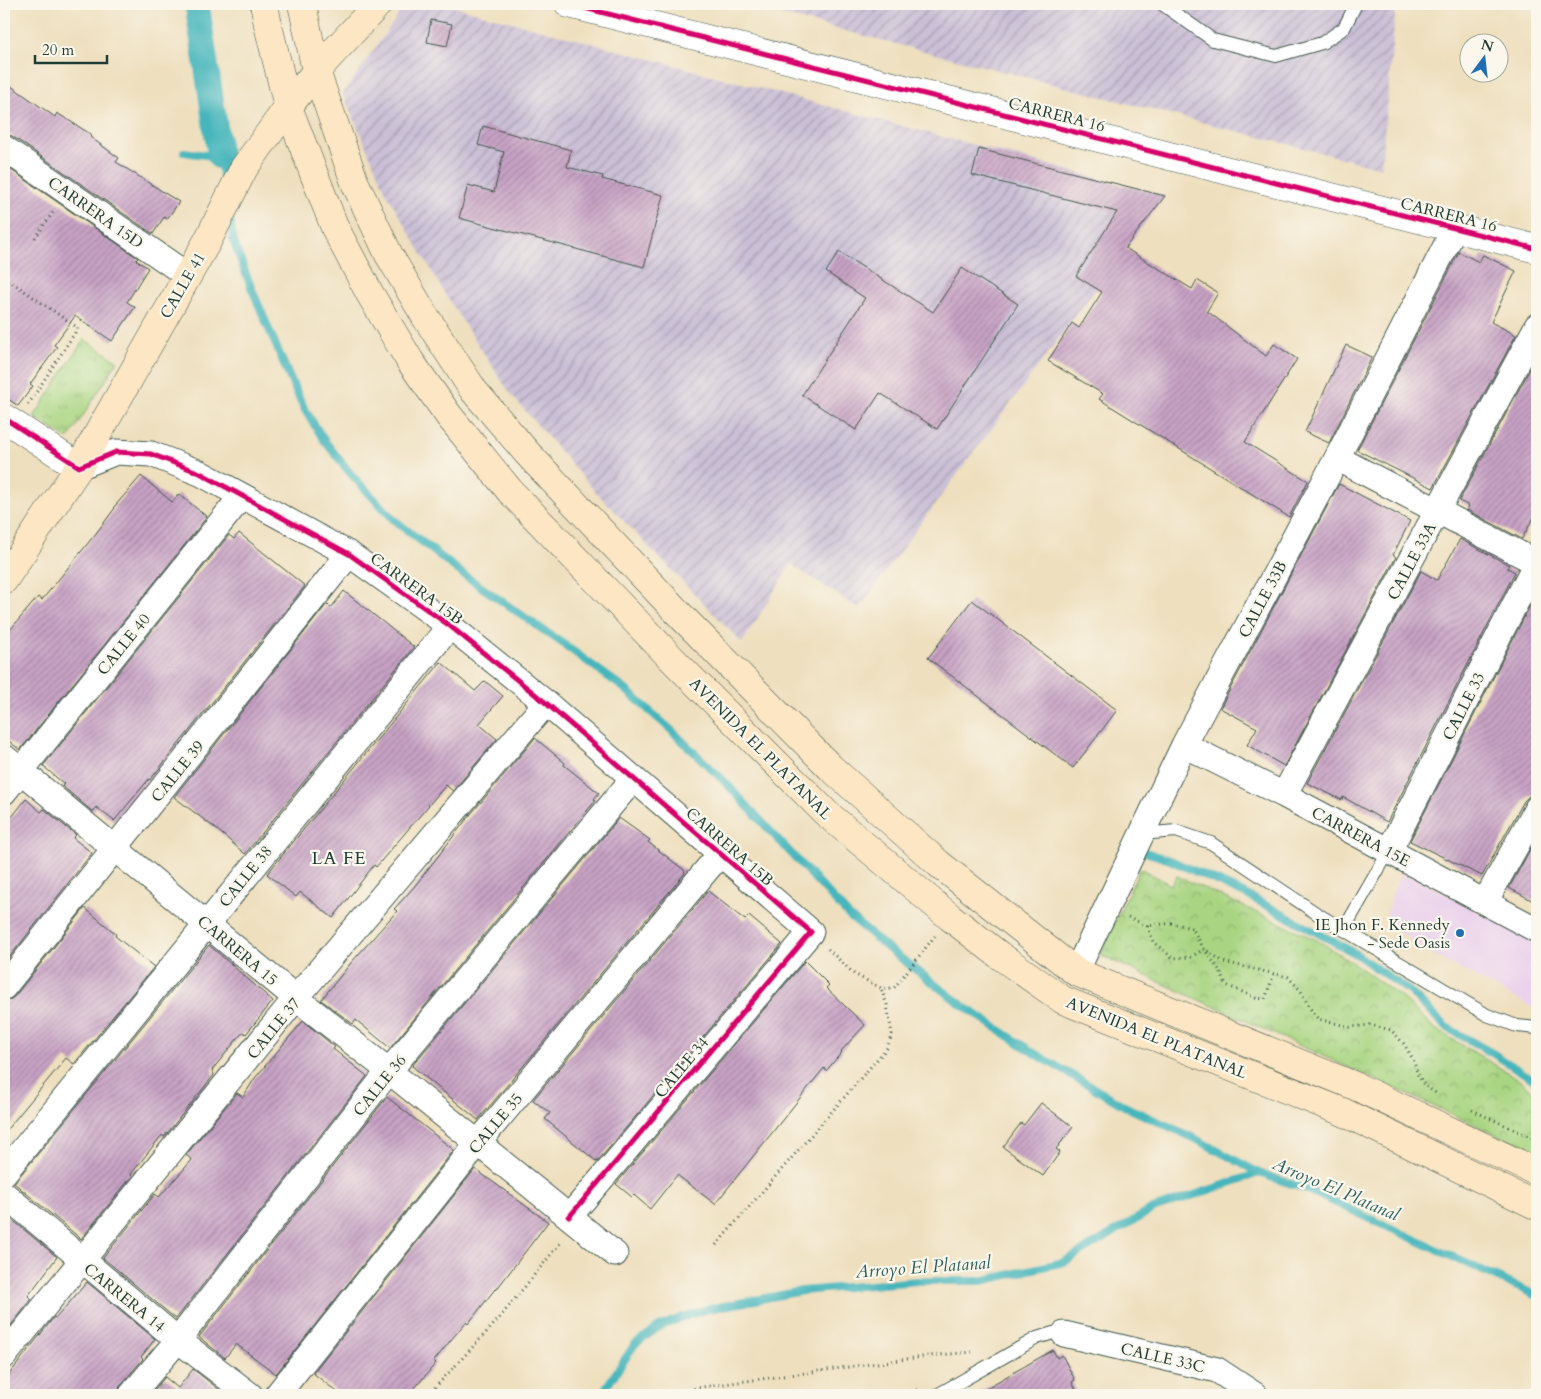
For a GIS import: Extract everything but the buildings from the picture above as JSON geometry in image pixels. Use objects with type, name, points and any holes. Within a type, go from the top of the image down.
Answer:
[{"type":"main road","name":"AVENIDA EL PLATANAL","points":[[264,4],[288,107],[335,228],[370,294],[410,361],[449,416],[517,498],[679,666],[826,813],[950,917],[999,955],[1063,1000],[1343,1112],[1537,1206]]},
{"type":"main road","name":"AVENIDA EL PLATANAL","points":[[302,4],[316,71],[355,182],[388,255],[474,391],[528,454],[683,618],[830,767],[938,864],[1076,972],[1355,1086],[1537,1172]]},
{"type":"main road","name":"CALLE 41","points":[[4,580],[79,467],[208,240],[244,168],[316,71],[378,4]]},
{"type":"street","name":"CARRERA 16","points":[[570,4],[1537,249]]},
{"type":"street","name":"CARRERA 15D","points":[[4,148],[188,276]]},
{"type":"street","name":"CALLE 33B","points":[[1076,972],[1184,745],[1337,458],[1455,228]]},
{"type":"street","name":"CALLE 33A","points":[[1284,795],[1537,326]]},
{"type":"street","points":[[9,421],[79,467]]},
{"type":"street","name":"CARRERA 15B","points":[[79,467],[116,452],[151,454],[200,473],[349,554],[450,626],[546,703],[811,932]]},
{"type":"street","points":[[1337,458],[1537,562]]},
{"type":"street","name":"CALLE 40","points":[[4,792],[12,763],[242,496]]},
{"type":"street","name":"CALLE 39","points":[[4,987],[349,554]]},
{"type":"street","name":"CALLE 33","points":[[1389,851],[1537,562]]},
{"type":"street","name":"CALLE 38","points":[[4,1174],[450,626]]},
{"type":"street","name":"CALLE 37","points":[[4,1356],[296,998],[546,703]]},
{"type":"street","name":"CARRERA 15E","points":[[1184,745],[1284,795],[1537,930]]},
{"type":"street","name":"CARRERA 15","points":[[12,763],[296,998],[615,1254]]},
{"type":"street","name":"CALLE 36","points":[[131,1395],[178,1340],[389,1071],[633,779]]},
{"type":"street","points":[[1485,902],[1537,808]]},
{"type":"street","name":"CALLE 35","points":[[277,1395],[477,1144],[720,854]]},
{"type":"street","name":"CALLE 34","points":[[573,1220],[811,932]]},
{"type":"street","name":"CARRERA 14","points":[[4,1194],[178,1340],[250,1395]]},
{"type":"street","name":"CALLE 33C","points":[[1064,1334],[1217,1370],[1254,1395]]},
{"type":"lane","points":[[1162,4],[1213,40],[1276,56],[1322,43],[1344,28],[1356,4]]},
{"type":"lane","points":[[1141,834],[1176,831],[1211,843],[1279,889],[1487,1015],[1517,1026],[1537,1028]]},
{"type":"lane","points":[[1344,929],[1389,851]]},
{"type":"lane","points":[[937,1395],[1037,1338],[1053,1334],[1064,1334]]},
{"type":"path","points":[[35,238],[67,193]]},
{"type":"path","points":[[4,277],[78,328],[9,421]]},
{"type":"path","points":[[1107,906],[1148,926],[1171,923],[1192,928],[1220,971],[1226,985],[1256,998],[1264,999],[1274,974]]},
{"type":"path","points":[[1148,926],[1153,942],[1173,958],[1191,957],[1204,949]]},
{"type":"path","points":[[811,932],[854,974],[881,988],[894,988],[936,935]]},
{"type":"path","points":[[1204,949],[1224,962],[1288,977],[1301,991],[1318,1019],[1350,1027],[1370,1024],[1391,1030],[1404,1044],[1413,1059],[1418,1076],[1424,1086],[1438,1095]]},
{"type":"path","points":[[716,1245],[887,1048],[892,1034],[887,1005],[881,988]]},
{"type":"path","points":[[1465,1107],[1537,1140]]},
{"type":"path","points":[[428,1395],[496,1322],[573,1220]]},
{"type":"path","points":[[687,1395],[695,1388],[919,1357],[981,1352]]},
{"type":"shaded area","points":[[406,4],[444,4],[1165,196],[859,609],[791,564],[742,643],[592,488],[509,392],[445,294],[387,194],[343,94]]},
{"type":"shaded area","points":[[739,4],[1396,4],[1381,168]]},
{"type":"shaded area","name":"IE Jhon F. Kennedy - Sede Oasis","points":[[1403,871],[1537,944],[1537,1010],[1437,957],[1386,923],[1390,898]]},
{"type":"green space","points":[[84,339],[118,361],[68,439],[34,417]]},
{"type":"green space","points":[[1140,868],[1171,885],[1177,876],[1317,940],[1355,964],[1402,998],[1434,1028],[1515,1077],[1537,1094],[1537,1153],[1100,955]]},
{"type":"waterway","points":[[197,4],[220,157]]},
{"type":"waterway","points":[[184,152],[220,157],[225,188]]},
{"type":"waterway","points":[[230,217],[233,240],[289,376],[305,410],[324,440],[350,473],[393,519],[464,575],[625,689],[725,782],[850,917],[962,1005],[1034,1053],[1126,1107],[1194,1138],[1259,1173],[1306,1189],[1537,1296]]},
{"type":"waterway","points":[[1139,850],[1170,860],[1243,893],[1353,952],[1409,991],[1446,1027],[1494,1054],[1537,1082]]},
{"type":"waterway","name":"Arroyo El Platanal","points":[[601,1395],[635,1344],[659,1327],[683,1317],[708,1309],[802,1291],[918,1281],[981,1281],[1064,1262],[1153,1209],[1259,1173]]},
{"type":"cycle path","points":[[569,4],[1537,249]]},
{"type":"cycle path","points":[[4,418],[79,467],[116,452],[151,454],[200,473],[349,554],[450,626],[546,703],[811,932],[569,1217]]},
{"type":"place","name":"IE Jhon F. Kennedy - Sede Oasis","points":[[1460,933]]},
{"type":"district","name":"LA FE","points":[[339,858]]}]
